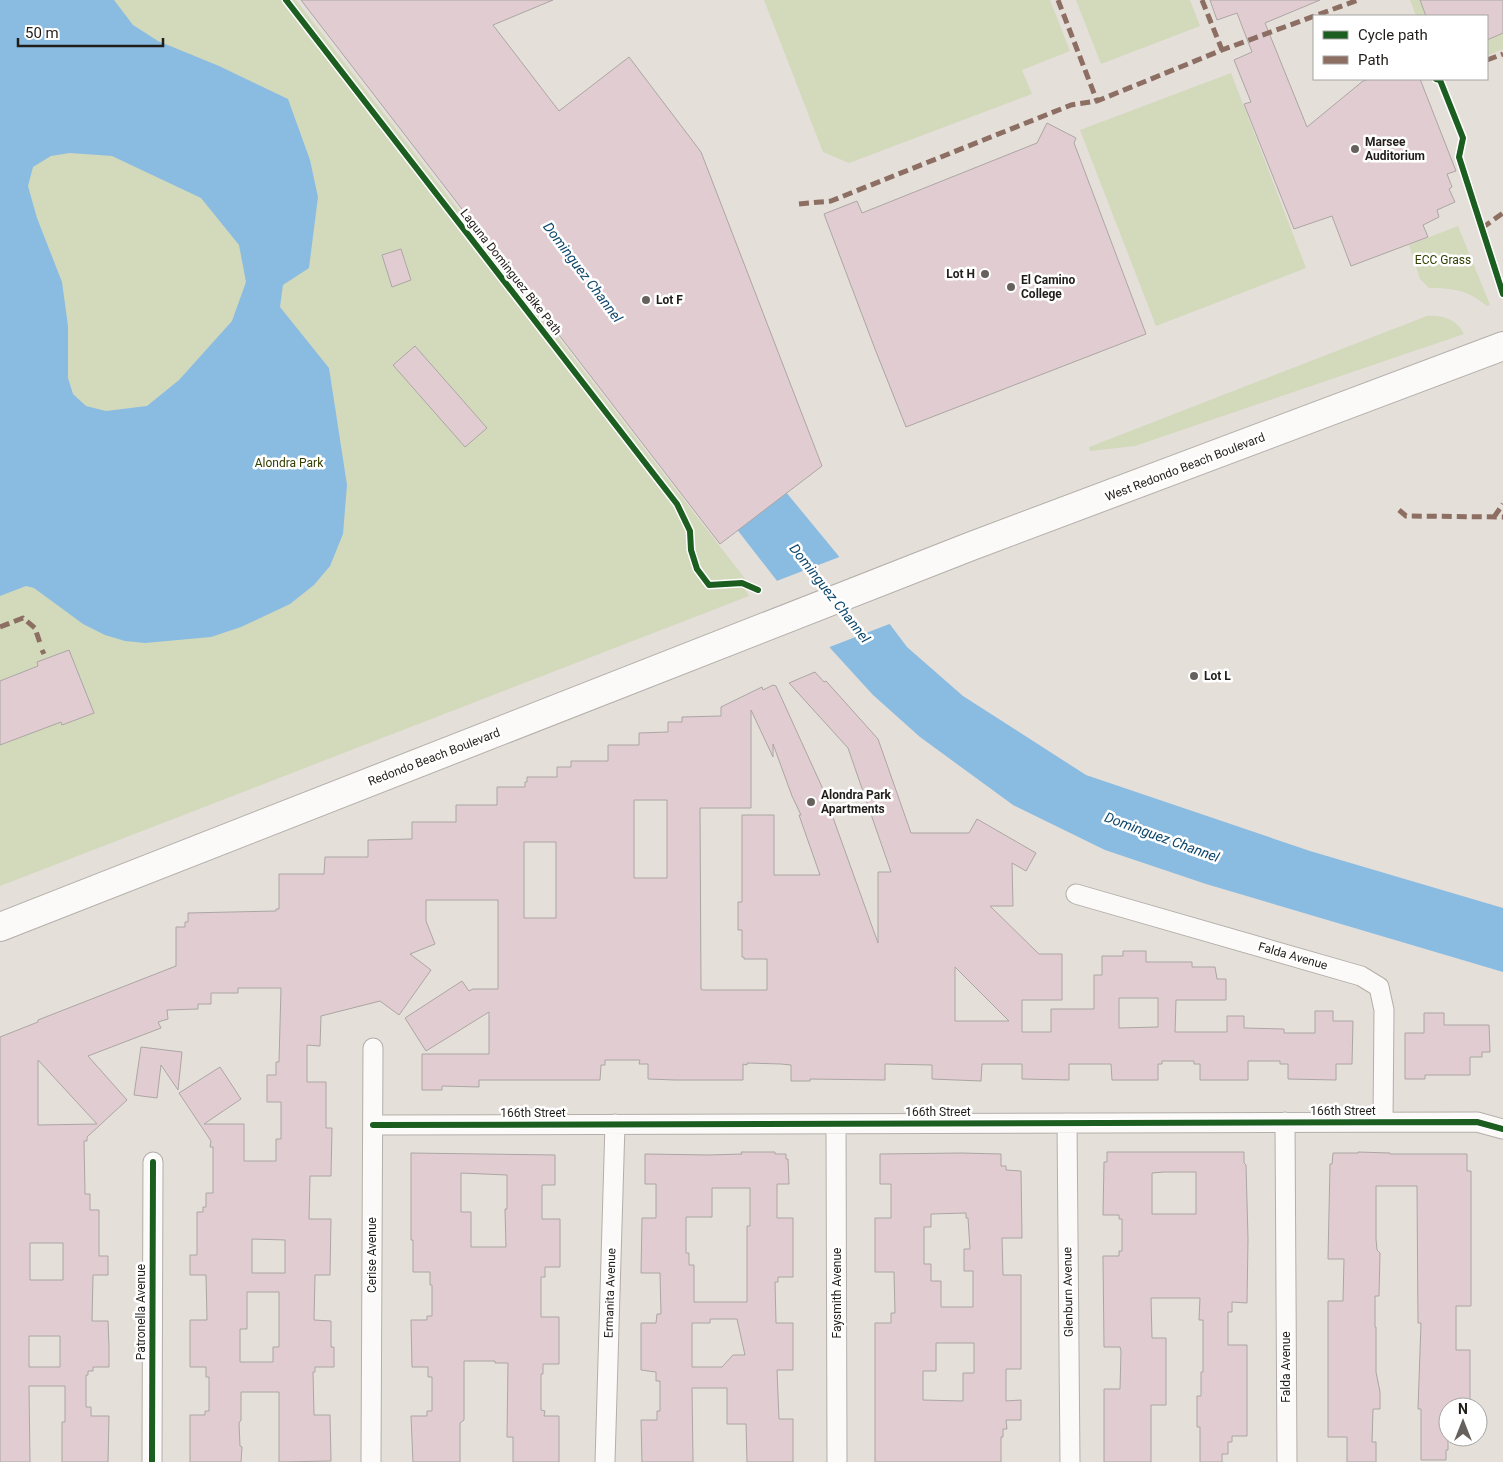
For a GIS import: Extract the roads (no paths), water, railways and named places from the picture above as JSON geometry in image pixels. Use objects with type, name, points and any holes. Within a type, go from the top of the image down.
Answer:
[{"type":"main road","name":"West Redondo Beach Boulevard","points":[[868,587],[1503,346]]},
{"type":"main road","name":"Redondo Beach Boulevard","points":[[0,927],[868,587]]},
{"type":"street","name":"Falda Avenue","points":[[1076,894],[1361,976],[1379,987],[1384,1010],[1383,1122]]},
{"type":"street","name":"Cerise Avenue","points":[[370,1462],[373,1048]]},
{"type":"street","name":"Glenburn Avenue","points":[[1067,1122],[1070,1462]]},
{"type":"street","name":"Falda Avenue","points":[[1285,1122],[1287,1462]]},
{"type":"street","name":"166th Street","points":[[373,1125],[1478,1122],[1503,1129]]},
{"type":"street","name":"Ermanita Avenue","points":[[605,1462],[615,1124]]},
{"type":"street","name":"Faysmith Avenue","points":[[836,1124],[838,1462]]},
{"type":"street","name":"Patronella Avenue","points":[[152,1162],[152,1462]]},
{"type":"water","points":[[0,0],[114,0],[133,25],[158,41],[219,66],[288,99],[310,160],[318,197],[309,268],[283,285],[280,307],[329,368],[347,485],[343,534],[330,566],[314,585],[290,604],[241,627],[211,637],[145,643],[125,641],[105,635],[83,624],[34,588],[26,586],[0,596]],"holes":[[[70,153],[112,156],[201,198],[239,245],[246,282],[232,321],[179,380],[147,406],[106,411],[86,406],[73,394],[68,378],[68,326],[62,282],[37,218],[28,186],[33,167],[51,156]]]},
{"type":"water","name":"Dominguez Channel","points":[[776,480],[837,554],[907,647],[963,696],[1086,775],[1310,851],[1503,908],[1503,972],[1206,884],[1105,850],[1013,805],[920,737],[873,695],[831,649],[718,505]]},
{"type":"place","name":"Marsee Auditorium","points":[[1355,149]]},
{"type":"place","name":"Lot H","points":[[985,274]]},
{"type":"place","name":"El Camino College","points":[[1011,287]]},
{"type":"place","name":"Lot F","points":[[646,300]]},
{"type":"place","name":"Lot L","points":[[1194,676]]},
{"type":"place","name":"Alondra Park Apartments","points":[[811,802]]},
{"type":"park label","name":"ECC Grass","points":[[1443,260]]},
{"type":"park label","name":"Alondra Park","points":[[289,463]]}]
